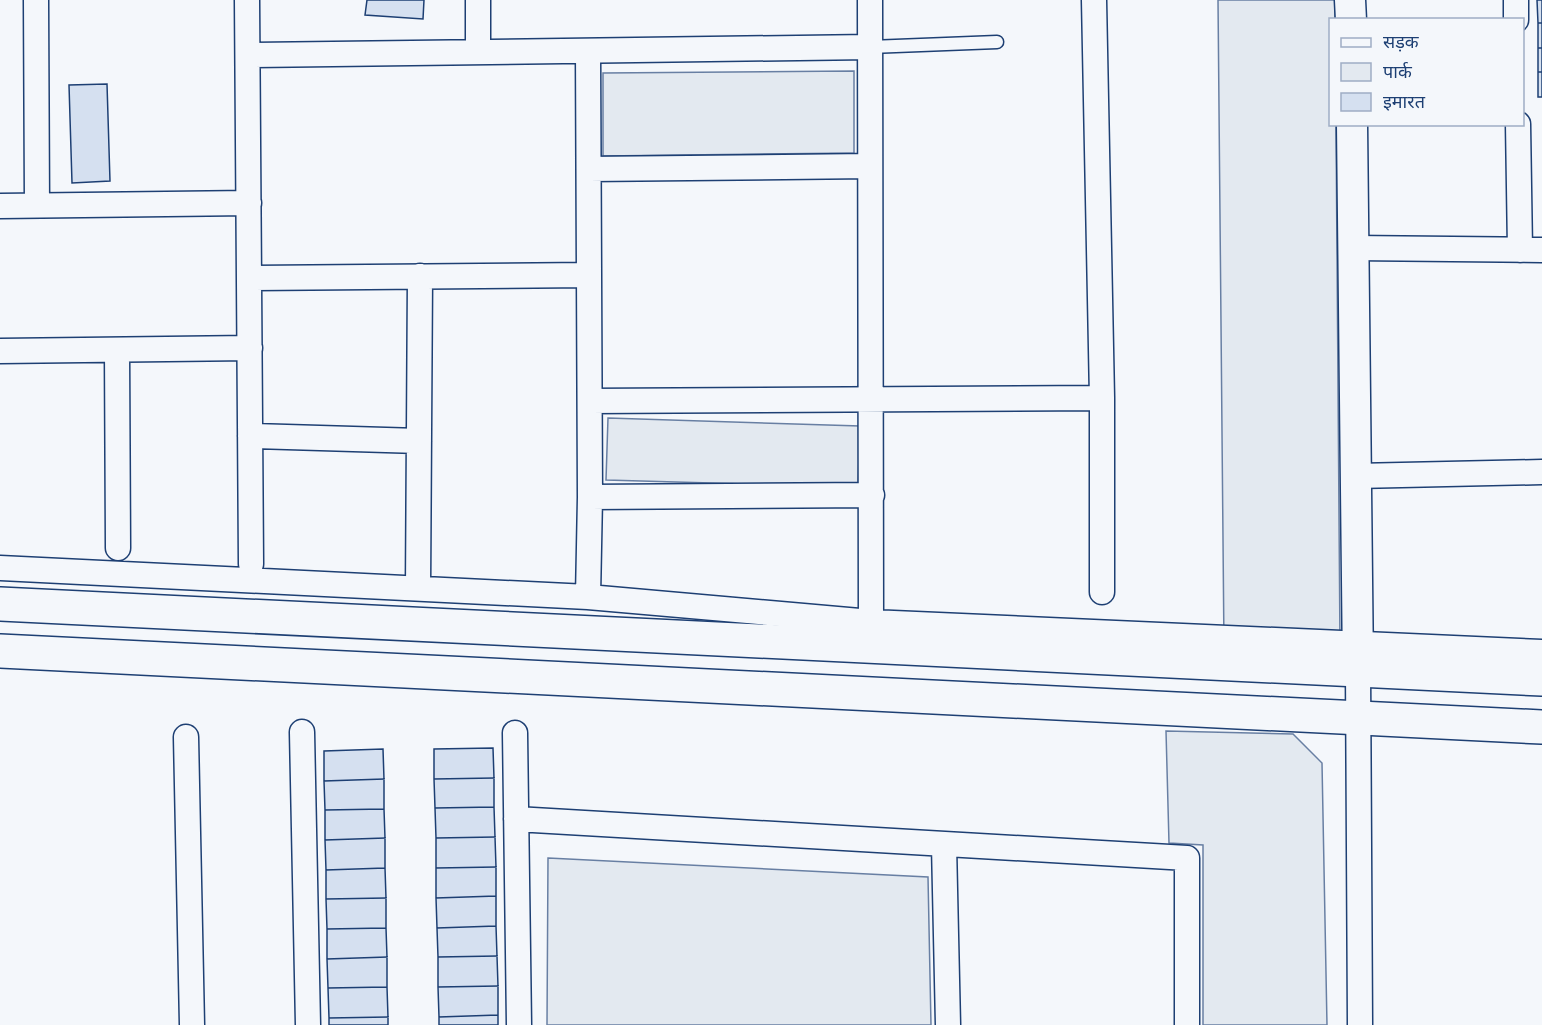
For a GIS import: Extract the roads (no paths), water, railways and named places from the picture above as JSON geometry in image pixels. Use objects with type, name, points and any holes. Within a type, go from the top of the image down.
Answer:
[{"type":"main road","points":[[0,604],[1358,657],[1542,679]]},
{"type":"main road","points":[[0,651],[1542,727]]},
{"type":"street","points":[[36,0],[37,205]]},
{"type":"street","points":[[247,0],[251,564]]},
{"type":"street","points":[[478,0],[478,52]]},
{"type":"street","points":[[870,0],[871,621]]},
{"type":"street","points":[[1094,0],[1102,398],[1102,591]]},
{"type":"street","points":[[1350,0],[1351,18]]},
{"type":"street","points":[[1516,0],[1516,18]]},
{"type":"street","points":[[248,55],[870,47]]},
{"type":"street","points":[[588,51],[590,401],[588,597]]},
{"type":"street","points":[[1352,126],[1360,1025]]},
{"type":"street","points":[[1353,248],[1531,250],[1518,126]]},
{"type":"street","points":[[589,169],[870,166]]},
{"type":"street","points":[[0,206],[249,203]]},
{"type":"street","points":[[249,278],[589,275]]},
{"type":"street","points":[[418,588],[420,276]]},
{"type":"street","points":[[0,351],[250,348]]},
{"type":"street","points":[[117,350],[118,548]]},
{"type":"street","points":[[590,401],[1102,398]]},
{"type":"street","points":[[250,436],[419,441]]},
{"type":"street","points":[[1356,476],[1542,472]]},
{"type":"street","points":[[590,498],[872,495]]},
{"type":"street","points":[[0,568],[588,597],[871,621],[1358,657],[1542,652]]},
{"type":"street","points":[[302,732],[308,1025]]},
{"type":"street","points":[[515,733],[519,1025]]},
{"type":"street","points":[[186,737],[192,1025]]},
{"type":"street","points":[[516,819],[1187,858],[1187,1025]]},
{"type":"street","points":[[944,844],[948,1025]]},
{"type":"lane","points":[[870,47],[997,42]]}]
